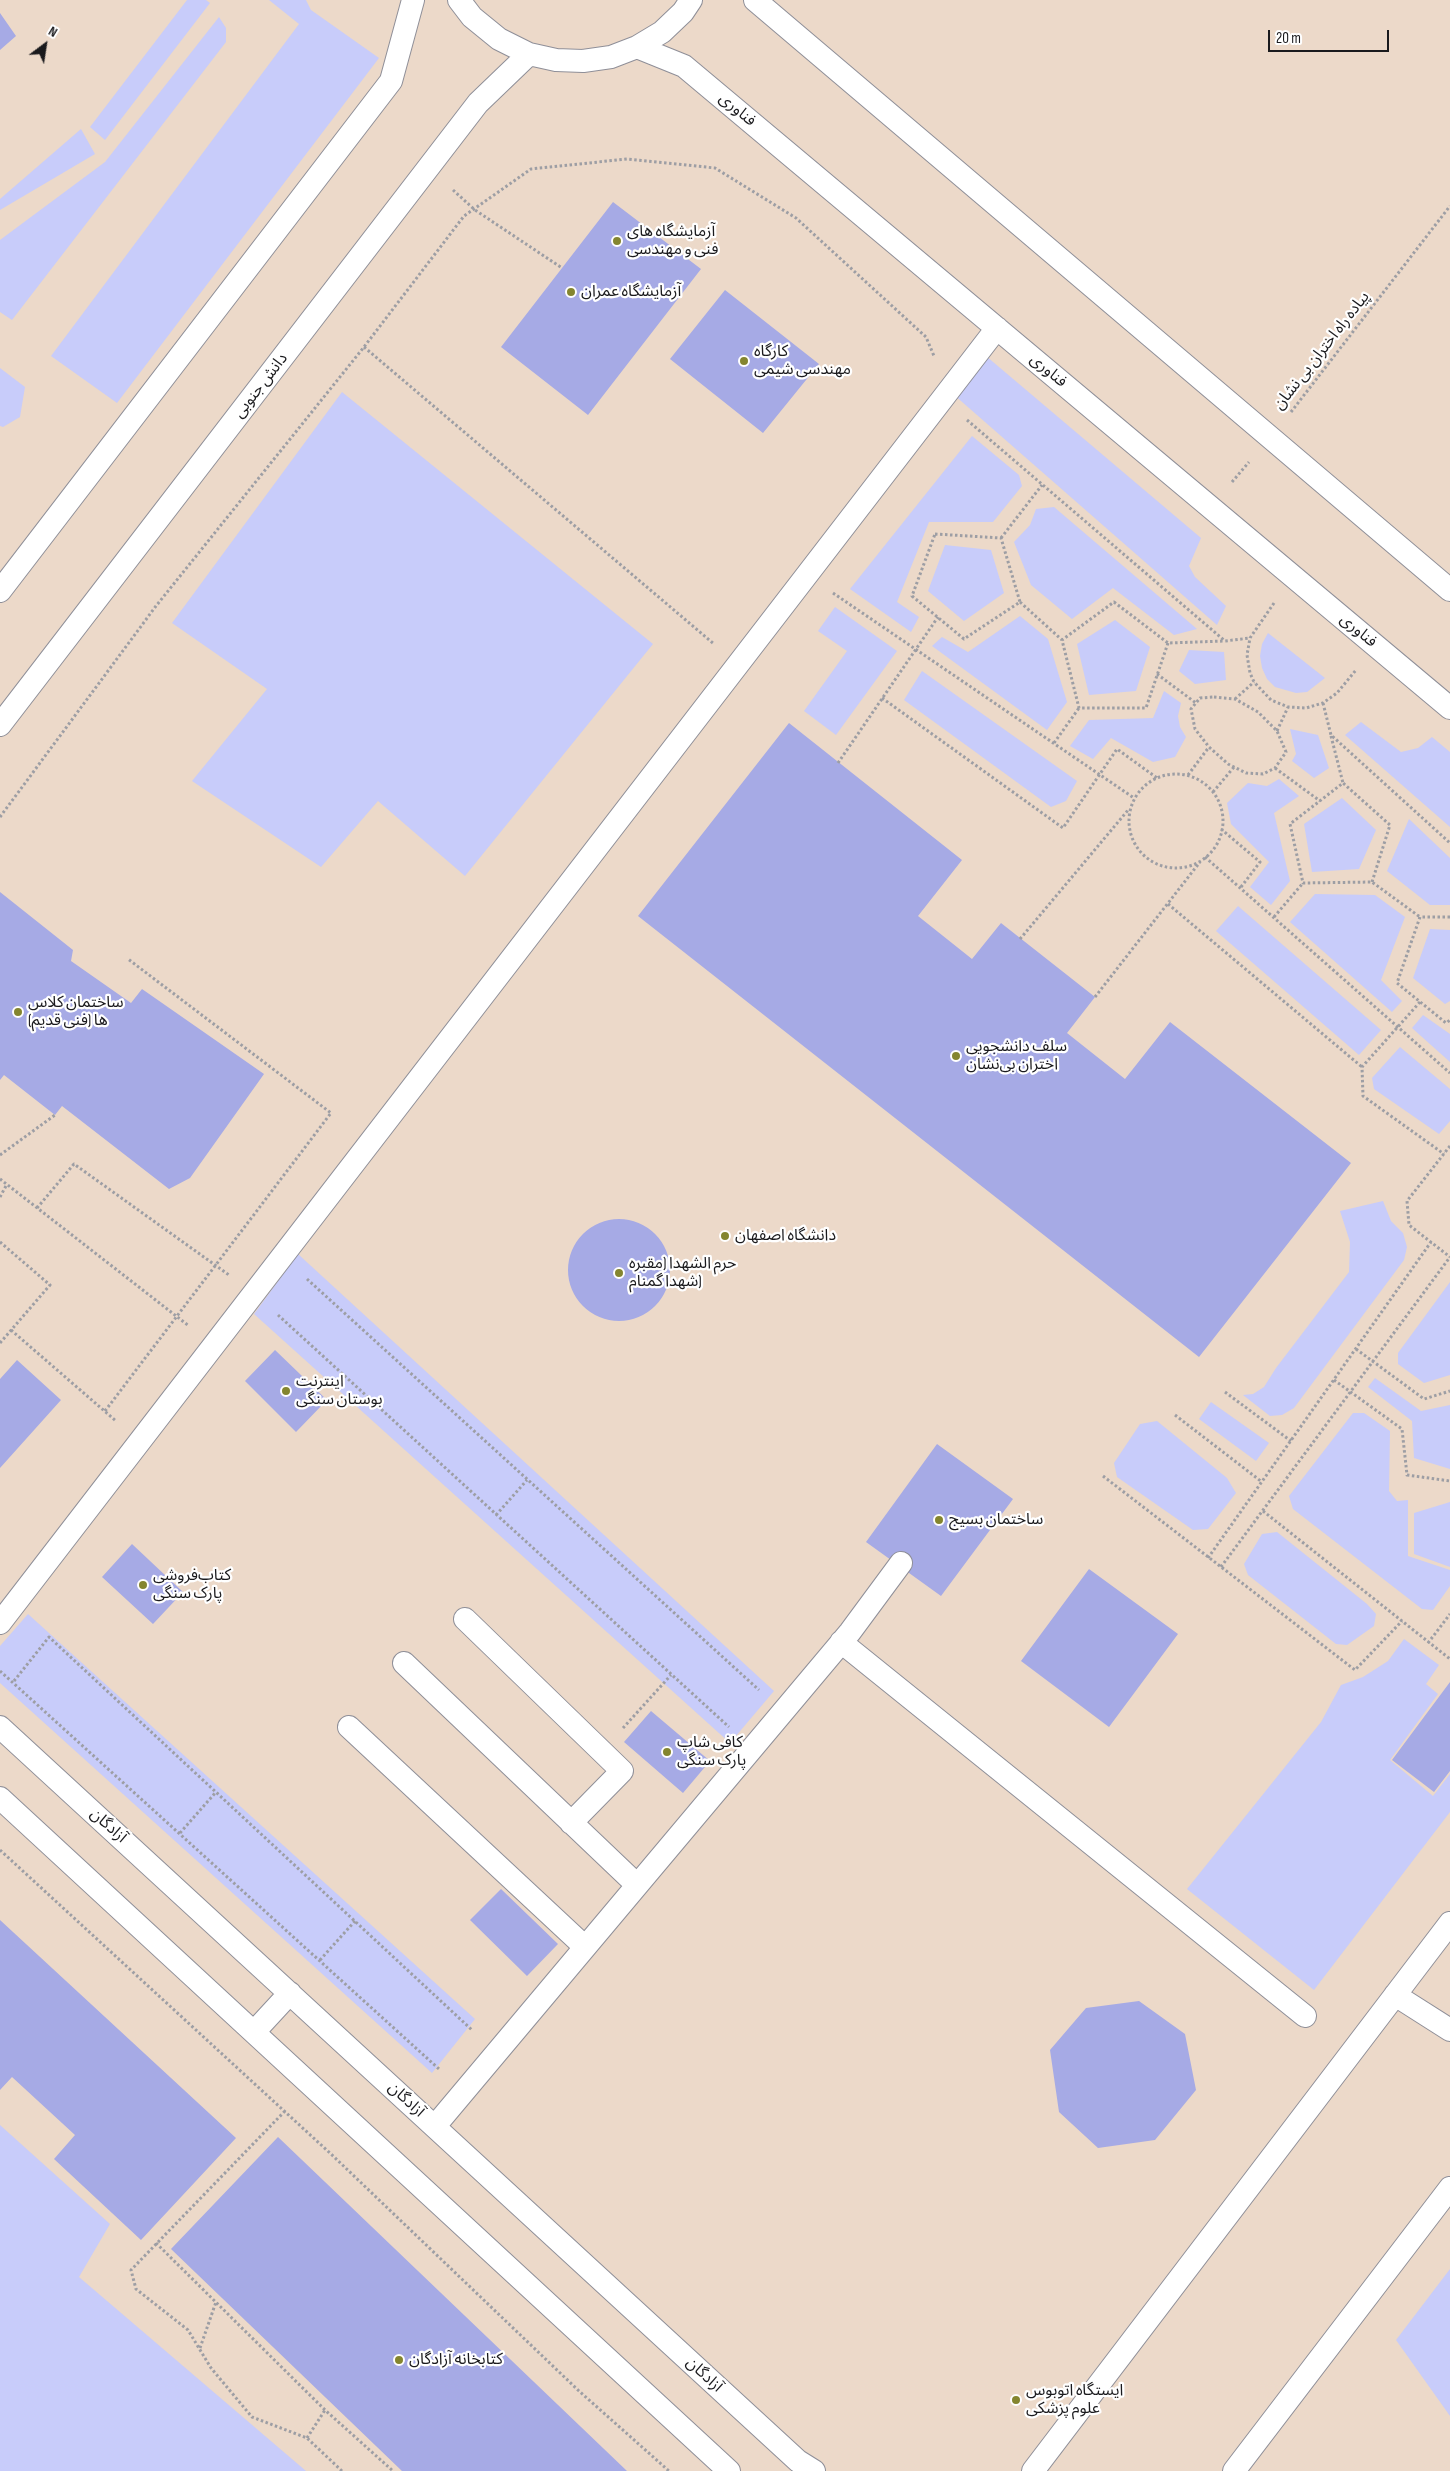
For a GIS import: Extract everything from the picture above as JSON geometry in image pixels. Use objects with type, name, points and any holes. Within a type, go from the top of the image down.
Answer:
[{"type":"lane","points":[[0,591],[391,81],[413,0]]},
{"type":"lane","points":[[459,0],[472,17],[499,39],[529,54],[556,60],[583,61],[611,57],[637,47],[662,32],[692,0]]},
{"type":"lane","points":[[755,0],[1450,590]]},
{"type":"lane","name":"فناوری","points":[[637,47],[684,66],[1450,708]]},
{"type":"lane","name":"دانش جنوبی","points":[[0,725],[478,103],[529,54]]},
{"type":"lane","points":[[0,1623],[997,328]]},
{"type":"lane","points":[[435,2126],[841,1642],[901,1563]]},
{"type":"lane","points":[[465,1619],[622,1771],[571,1823]]},
{"type":"lane","points":[[841,1642],[1305,2016]]},
{"type":"lane","points":[[404,1663],[637,1885]]},
{"type":"lane","name":"آزادگان","points":[[0,1727],[798,2461],[814,2471]]},
{"type":"lane","points":[[349,1727],[585,1947]]},
{"type":"lane","points":[[0,1798],[729,2471]]},
{"type":"lane","points":[[1016,2471],[1037,2465],[1450,1923]]},
{"type":"lane","points":[[254,2032],[290,1993]]},
{"type":"lane","points":[[1394,1995],[1450,2030]]},
{"type":"lane","points":[[1234,2471],[1450,2188]]},
{"type":"path","points":[[0,817],[156,606],[364,347],[464,216],[531,169],[627,159],[715,168],[796,218],[926,337],[953,408],[1225,641]]},
{"type":"path","points":[[429,168],[475,210],[562,268]]},
{"type":"path","name":"پیاده راه اختران بی نشان","points":[[1210,507],[1271,438],[1450,206]]},
{"type":"path","points":[[364,347],[738,664]]},
{"type":"path","points":[[1001,538],[1042,485]]},
{"type":"path","points":[[1001,538],[935,534],[912,596],[964,639],[1020,602]]},
{"type":"path","points":[[1001,538],[1020,602],[1062,640],[1079,708],[1054,743]]},
{"type":"path","points":[[832,592],[1134,798]]},
{"type":"path","points":[[1062,640],[1114,602],[1168,643],[1250,638]]},
{"type":"path","points":[[838,763],[938,617]]},
{"type":"path","points":[[1258,622],[1250,638],[1246,655],[1254,682],[1272,700],[1288,707],[1306,708],[1323,703],[1337,692]]},
{"type":"path","points":[[1079,708],[1146,708],[1168,643]]},
{"type":"path","points":[[1158,674],[1196,703]]},
{"type":"path","points":[[1235,699],[1254,682]]},
{"type":"path","points":[[1214,696],[1235,699],[1258,712],[1276,732],[1286,752],[1275,768],[1263,774],[1246,773],[1209,747],[1195,729],[1191,709],[1196,703],[1200,698],[1214,696]]},
{"type":"path","points":[[882,698],[1063,828],[1117,748],[1157,778]]},
{"type":"path","points":[[1323,703],[1343,783],[1390,825],[1372,882]]},
{"type":"path","points":[[1276,732],[1288,707]]},
{"type":"path","points":[[1331,735],[1450,844]]},
{"type":"path","points":[[1188,776],[1209,747]]},
{"type":"path","points":[[1213,792],[1234,766]]},
{"type":"path","points":[[1275,768],[1320,801]]},
{"type":"path","points":[[1096,997],[1201,861],[1212,851],[1223,822],[1220,806],[1213,792],[1202,782],[1188,776],[1172,774],[1157,778],[1144,786],[1134,798],[1129,828],[1134,843],[1143,855],[1156,864],[1171,868],[1187,867],[1201,861]]},
{"type":"path","points":[[1303,883],[1290,824],[1343,783]]},
{"type":"path","points":[[1020,939],[1131,807]]},
{"type":"path","points":[[1221,829],[1260,862],[1241,888]]},
{"type":"path","points":[[1205,857],[1450,1073]]},
{"type":"path","points":[[1274,917],[1303,883],[1372,882],[1420,917],[1450,917]]},
{"type":"path","points":[[1168,904],[1362,1067]]},
{"type":"path","points":[[1420,917],[1397,983],[1446,1023],[1450,1020]]},
{"type":"path","points":[[105,1411],[330,1113],[128,959]]},
{"type":"path","points":[[1420,1002],[1362,1067],[1363,1096],[1444,1154]]},
{"type":"path","points":[[0,1155],[54,1115]]},
{"type":"path","points":[[1221,1567],[1450,1257],[1409,1225],[1407,1201],[1450,1146]]},
{"type":"path","points":[[38,1208],[74,1164],[254,1293],[736,1734]]},
{"type":"path","points":[[0,1178],[213,1346]]},
{"type":"path","points":[[0,1197],[7,1184]]},
{"type":"path","points":[[0,1242],[50,1285],[0,1342]]},
{"type":"path","points":[[1208,1558],[1431,1242]]},
{"type":"path","points":[[282,1257],[766,1697]]},
{"type":"path","points":[[11,1330],[140,1441]]},
{"type":"path","points":[[1356,1349],[1424,1398],[1450,1391]]},
{"type":"path","points":[[1334,1380],[1402,1429],[1407,1475],[1450,1481]]},
{"type":"path","points":[[1225,1392],[1291,1441]]},
{"type":"path","points":[[1176,1416],[1262,1482]]},
{"type":"path","points":[[1103,1476],[1355,1670],[1402,1621]]},
{"type":"path","points":[[496,1515],[528,1480]]},
{"type":"path","points":[[1263,1511],[1450,1659]]},
{"type":"path","points":[[1428,1643],[1450,1614]]},
{"type":"path","points":[[14,1681],[49,1637],[496,2053]]},
{"type":"path","points":[[0,1671],[14,1681],[463,2091]]},
{"type":"path","points":[[602,1752],[671,1675]]},
{"type":"path","points":[[180,1833],[216,1792]]},
{"type":"path","points":[[0,1850],[285,2111],[579,2391],[669,2471]]},
{"type":"path","points":[[320,1960],[354,1921]]},
{"type":"path","points":[[285,2111],[131,2270],[136,2289],[188,2330],[211,2368],[252,2417],[308,2438],[342,2471]]},
{"type":"path","points":[[156,2243],[325,2410],[393,2471]]},
{"type":"path","points":[[200,2349],[216,2302]]},
{"type":"path","points":[[308,2438],[325,2410]]},
{"type":"shaded area","name":"دانشگاه اصفهان","points":[[0,0],[1450,0],[1450,2471],[0,2471]]},
{"type":"shaded area","points":[[187,0],[206,0],[210,3],[105,140],[90,127]]},
{"type":"shaded area","points":[[269,0],[306,0],[311,10],[379,58],[117,403],[51,356],[299,24]]},
{"type":"shaded area","points":[[219,17],[226,28],[226,42],[12,320],[0,312],[0,240],[105,162]]},
{"type":"shaded area","points":[[81,129],[95,154],[0,210],[0,199]]},
{"type":"shaded area","points":[[986,356],[1201,538],[1189,566],[1195,577],[1226,606],[1217,625],[953,394]]},
{"type":"shaded area","points":[[0,368],[25,387],[20,417],[3,427],[0,426]]},
{"type":"shaded area","points":[[342,392],[653,644],[465,876],[378,801],[321,867],[192,781],[267,689],[172,623]]},
{"type":"shaded area","points":[[972,436],[1019,475],[1022,486],[993,522],[929,522],[897,602],[919,617],[911,632],[850,589]]},
{"type":"shaded area","points":[[1054,507],[1197,629],[1174,635],[1113,588],[1072,619],[1031,585],[1014,542],[1030,525],[1036,509]]},
{"type":"shaded area","points":[[945,545],[991,550],[1004,593],[964,621],[928,591]]},
{"type":"shaded area","points":[[835,607],[897,651],[836,735],[804,711],[847,651],[818,631]]},
{"type":"shaded area","points":[[1020,616],[1048,639],[1067,702],[1047,730],[932,646],[942,637],[968,652]]},
{"type":"shaded area","points":[[1115,620],[1150,647],[1136,691],[1089,695],[1077,644]]},
{"type":"shaded area","points":[[1268,633],[1325,678],[1307,692],[1296,693],[1275,687],[1267,679],[1262,668],[1260,656],[1262,644]]},
{"type":"shaded area","points":[[1189,650],[1224,652],[1226,680],[1195,684],[1179,671]]},
{"type":"shaded area","points":[[922,671],[1077,781],[1066,801],[1051,807],[904,700]]},
{"type":"shaded area","points":[[1164,691],[1181,703],[1178,716],[1180,727],[1186,737],[1175,757],[1153,762],[1111,738],[1093,759],[1070,746],[1089,720],[1153,718]]},
{"type":"shaded area","points":[[1361,722],[1401,752],[1418,748],[1432,737],[1450,752],[1450,827],[1345,735]]},
{"type":"shaded area","points":[[1290,729],[1318,735],[1329,768],[1314,778],[1292,761],[1296,754]]},
{"type":"shaded area","points":[[1279,779],[1299,796],[1274,813],[1290,881],[1271,905],[1250,887],[1269,862],[1231,824],[1227,803],[1248,783],[1267,786]]},
{"type":"shaded area","points":[[1342,798],[1376,830],[1359,869],[1312,872],[1304,824]]},
{"type":"shaded area","points":[[1409,819],[1450,858],[1450,905],[1430,905],[1387,871]]},
{"type":"shaded area","points":[[1315,894],[1375,895],[1405,917],[1381,980],[1402,1001],[1392,1012],[1290,922]]},
{"type":"shaded area","points":[[1238,906],[1381,1030],[1359,1055],[1216,931]]},
{"type":"shaded area","points":[[1430,929],[1450,930],[1450,1001],[1445,1004],[1413,978]]},
{"type":"shaded area","points":[[1423,1015],[1450,1034],[1450,1062],[1412,1028]]},
{"type":"shaded area","points":[[1400,1047],[1450,1089],[1450,1121],[1439,1134],[1374,1089],[1372,1078]]},
{"type":"shaded area","points":[[1383,1201],[1391,1221],[1403,1233],[1407,1247],[1404,1260],[1294,1408],[1282,1415],[1270,1416],[1243,1395],[1253,1394],[1264,1387],[1276,1368],[1349,1272],[1350,1242],[1340,1211]]},
{"type":"shaded area","points":[[298,1254],[774,1691],[730,1743],[254,1314]]},
{"type":"shaded area","points":[[1450,1282],[1450,1375],[1424,1383],[1398,1364],[1398,1353]]},
{"type":"shaded area","points":[[1375,1378],[1421,1411],[1450,1405],[1450,1469],[1414,1458],[1412,1421],[1368,1387]]},
{"type":"shaded area","points":[[1211,1402],[1269,1443],[1256,1461],[1199,1419]]},
{"type":"shaded area","points":[[1353,1413],[1364,1413],[1390,1431],[1389,1491],[1397,1501],[1408,1500],[1408,1556],[1450,1570],[1450,1586],[1433,1610],[1422,1609],[1293,1509],[1289,1496]]},
{"type":"shaded area","points":[[1157,1421],[1227,1478],[1236,1493],[1208,1529],[1193,1530],[1117,1477],[1114,1463],[1140,1424]]},
{"type":"shaded area","points":[[1450,1502],[1450,1567],[1414,1554],[1414,1513]]},
{"type":"shaded area","points":[[1277,1532],[1367,1604],[1376,1614],[1374,1626],[1347,1645],[1336,1644],[1248,1575],[1244,1564],[1262,1534]]},
{"type":"shaded area","points":[[28,1614],[475,2019],[432,2073],[0,1683],[0,1646]]},
{"type":"shaded area","points":[[1404,1639],[1439,1665],[1426,1684],[1438,1694],[1390,1760],[1433,1796],[1450,1774],[1450,1812],[1314,1990],[1187,1889],[1321,1722],[1341,1685],[1363,1677],[1388,1661]]},
{"type":"shaded area","points":[[0,2125],[110,2224],[79,2277],[306,2471],[0,2471]]},
{"type":"shaded area","points":[[1450,2269],[1450,2416],[1396,2340]]},
{"type":"building","points":[[0,13],[16,36],[0,50]]},
{"type":"building","points":[[613,202],[701,269],[588,415],[501,347]]},
{"type":"building","name":"کارگاه مهندسی شیمی","points":[[725,290],[819,364],[763,433],[670,359]]},
{"type":"building","name":"سلف دانشجویی اختران بی‌نشان","points":[[789,723],[962,860],[918,916],[972,959],[1001,923],[1095,997],[1067,1033],[1125,1079],[1170,1022],[1351,1163],[1199,1357],[638,916]]},
{"type":"building","points":[[0,892],[73,950],[71,961],[131,1003],[142,989],[264,1074],[190,1178],[169,1189],[62,1106],[55,1115],[4,1075],[0,1080]]},
{"type":"building","name":"حرم الشهدا (مقبره شهدا گمنام)","points":[[619,1219],[638,1223],[655,1234],[666,1251],[670,1270],[666,1289],[655,1306],[638,1317],[619,1321],[600,1317],[583,1306],[572,1289],[568,1270],[572,1251],[583,1234],[600,1223]]},
{"type":"building","name":"اینترنت بوستان سنگی","points":[[275,1350],[327,1400],[296,1432],[245,1381]]},
{"type":"building","points":[[17,1360],[61,1400],[0,1468],[0,1379]]},
{"type":"building","name":"ساختمان بسیج","points":[[937,1444],[1013,1499],[941,1596],[866,1542]]},
{"type":"building","name":"کتاب‌فروشی پارک سنگی","points":[[132,1544],[183,1592],[153,1624],[102,1577]]},
{"type":"building","points":[[1089,1569],[1178,1634],[1109,1727],[1021,1661]]},
{"type":"building","points":[[1450,1682],[1450,1771],[1434,1792],[1392,1760]]},
{"type":"building","name":"کافی شاپ پارک سنگی","points":[[651,1711],[710,1761],[683,1793],[624,1742]]},
{"type":"building","points":[[501,1889],[558,1944],[527,1976],[470,1920]]},
{"type":"building","points":[[0,1920],[236,2138],[141,2240],[54,2159],[75,2135],[12,2077],[0,2090]]},
{"type":"building","points":[[1139,2001],[1185,2034],[1196,2090],[1155,2140],[1098,2148],[1059,2112],[1050,2050],[1086,2008]]},
{"type":"building","name":"کتابخانه آزادگان","points":[[278,2137],[627,2471],[402,2471],[171,2249]]},
{"type":"place","name":"آزمایشگاه های فنی و مهندسی","points":[[617,241]]},
{"type":"place","name":"آزمایشگاه عمران","points":[[571,292]]},
{"type":"place","name":"کارگاه مهندسی شیمی","points":[[744,361]]},
{"type":"place","name":"ساختمان کلاس ها (فنی قدیم)","points":[[18,1012]]},
{"type":"place","name":"سلف دانشجویی اختران بی‌نشان","points":[[956,1056]]},
{"type":"place","name":"دانشگاه اصفهان","points":[[725,1236]]},
{"type":"place","name":"حرم الشهدا (مقبره شهدا گمنام)","points":[[619,1273]]},
{"type":"place","name":"اینترنت بوستان سنگی","points":[[286,1391]]},
{"type":"place","name":"ساختمان بسیج","points":[[939,1520]]},
{"type":"place","name":"کتاب‌فروشی پارک سنگی","points":[[143,1585]]},
{"type":"place","name":"کافی شاپ پارک سنگی","points":[[667,1752]]},
{"type":"place","name":"کتابخانه آزادگان","points":[[399,2360]]},
{"type":"place","name":"ایستگاه اتوبوس علوم پزشکی","points":[[1016,2400]]}]
